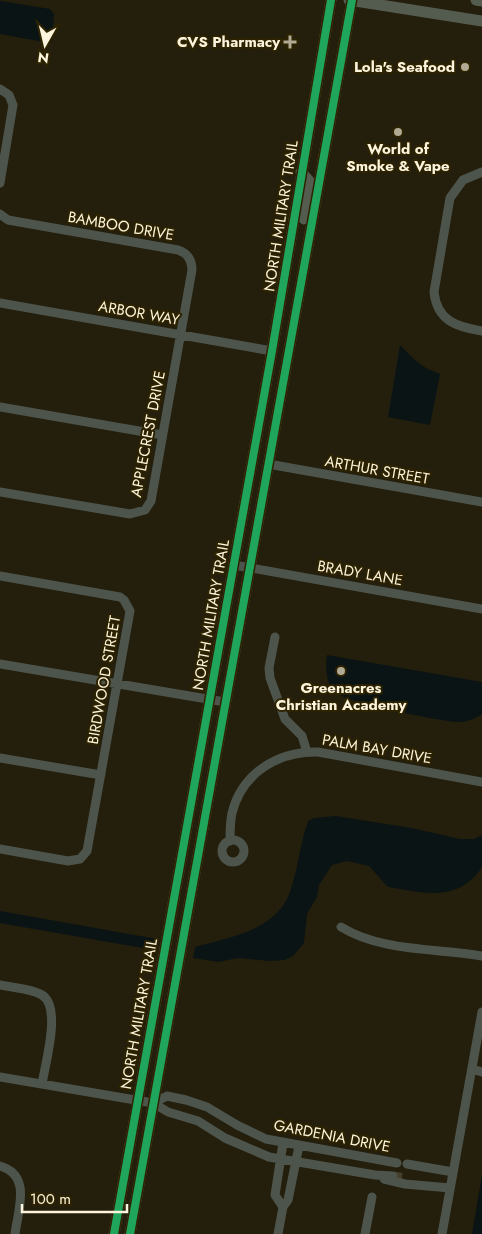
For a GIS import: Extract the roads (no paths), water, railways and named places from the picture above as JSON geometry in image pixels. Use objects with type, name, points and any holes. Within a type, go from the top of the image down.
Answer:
[{"type":"main road","name":"NORTH MILITARY TRAIL","points":[[114,1234],[272,351],[331,0]]},
{"type":"main road","name":"NORTH MILITARY TRAIL","points":[[130,1234],[351,0]]},
{"type":"main road","points":[[351,0],[482,21]]},
{"type":"main road","points":[[476,0],[482,1]]},
{"type":"main road","points":[[302,172],[309,181],[300,246],[302,273]]},
{"type":"main road","points":[[287,358],[281,341],[293,267],[289,253]]},
{"type":"main road","points":[[272,351],[279,367],[269,426],[273,437]]},
{"type":"street","points":[[0,89],[10,95],[14,105],[0,183]]},
{"type":"street","points":[[482,172],[463,180],[450,198],[434,292],[435,302],[448,322],[460,327],[482,331]]},
{"type":"street","name":"BAMBOO DRIVE","points":[[0,214],[8,220],[182,251],[190,259],[192,270],[180,335]]},
{"type":"street","name":"ARBOR WAY","points":[[0,303],[272,351]]},
{"type":"street","name":"APPLECREST DRIVE","points":[[0,492],[130,514],[141,513],[151,501],[180,335]]},
{"type":"street","points":[[0,407],[162,435]]},
{"type":"street","name":"ARTHUR STREET","points":[[268,464],[482,502]]},
{"type":"street","name":"BRADY LANE","points":[[234,565],[482,608]]},
{"type":"street","name":"BIRDWOOD STREET","points":[[0,576],[120,597],[128,606],[130,616],[87,851],[80,858],[68,861],[0,849]]},
{"type":"street","points":[[275,637],[269,668],[270,678],[285,719],[302,736],[307,752]]},
{"type":"street","points":[[0,664],[225,702]]},
{"type":"street","name":"PALM BAY DRIVE","points":[[230,840],[231,815],[234,805],[252,776],[280,758],[307,752],[482,782]]},
{"type":"street","points":[[0,758],[101,776]]},
{"type":"street","points":[[341,927],[360,939],[426,950],[452,950],[482,956]]},
{"type":"street","points":[[0,986],[37,992],[44,996],[50,1004],[52,1020],[42,1084]]},
{"type":"street","points":[[442,1234],[472,1069],[478,1059],[482,1012]]},
{"type":"street","points":[[472,1069],[482,1072]]},
{"type":"street","name":"GARDENIA DRIVE","points":[[0,1077],[153,1103],[168,1112],[198,1121],[250,1151],[280,1159],[375,1176],[405,1184],[450,1188]]},
{"type":"street","name":"GARDENIA DRIVE","points":[[153,1103],[167,1096],[186,1100],[207,1107],[237,1125],[266,1138],[283,1143],[397,1162]]},
{"type":"street","points":[[283,1143],[275,1195],[283,1208]]},
{"type":"street","points":[[278,1234],[283,1208],[288,1200],[299,1146]]},
{"type":"street","points":[[436,1169],[456,1156]]},
{"type":"street","points":[[375,1176],[378,1160]]},
{"type":"street","name":"GARDENIA DRIVE","points":[[407,1164],[453,1172]]},
{"type":"street","points":[[0,1166],[11,1170],[18,1176],[22,1185],[14,1234]]},
{"type":"street","name":"GARDENIA DRIVE","points":[[375,1176],[394,1176]]},
{"type":"street","name":"GARDENIA DRIVE","points":[[405,1178],[428,1185]]},
{"type":"street","points":[[365,1234],[372,1197]]},
{"type":"tunnel","points":[[393,1176],[405,1178]]},
{"type":"place","name":"CVS Pharmacy","points":[[290,42]]},
{"type":"place","name":"Lola's Seafood","points":[[465,67]]},
{"type":"place","name":"World of Smoke & Vape","points":[[398,132]]},
{"type":"place","name":"Greenacres Christian Academy","points":[[341,671]]}]
